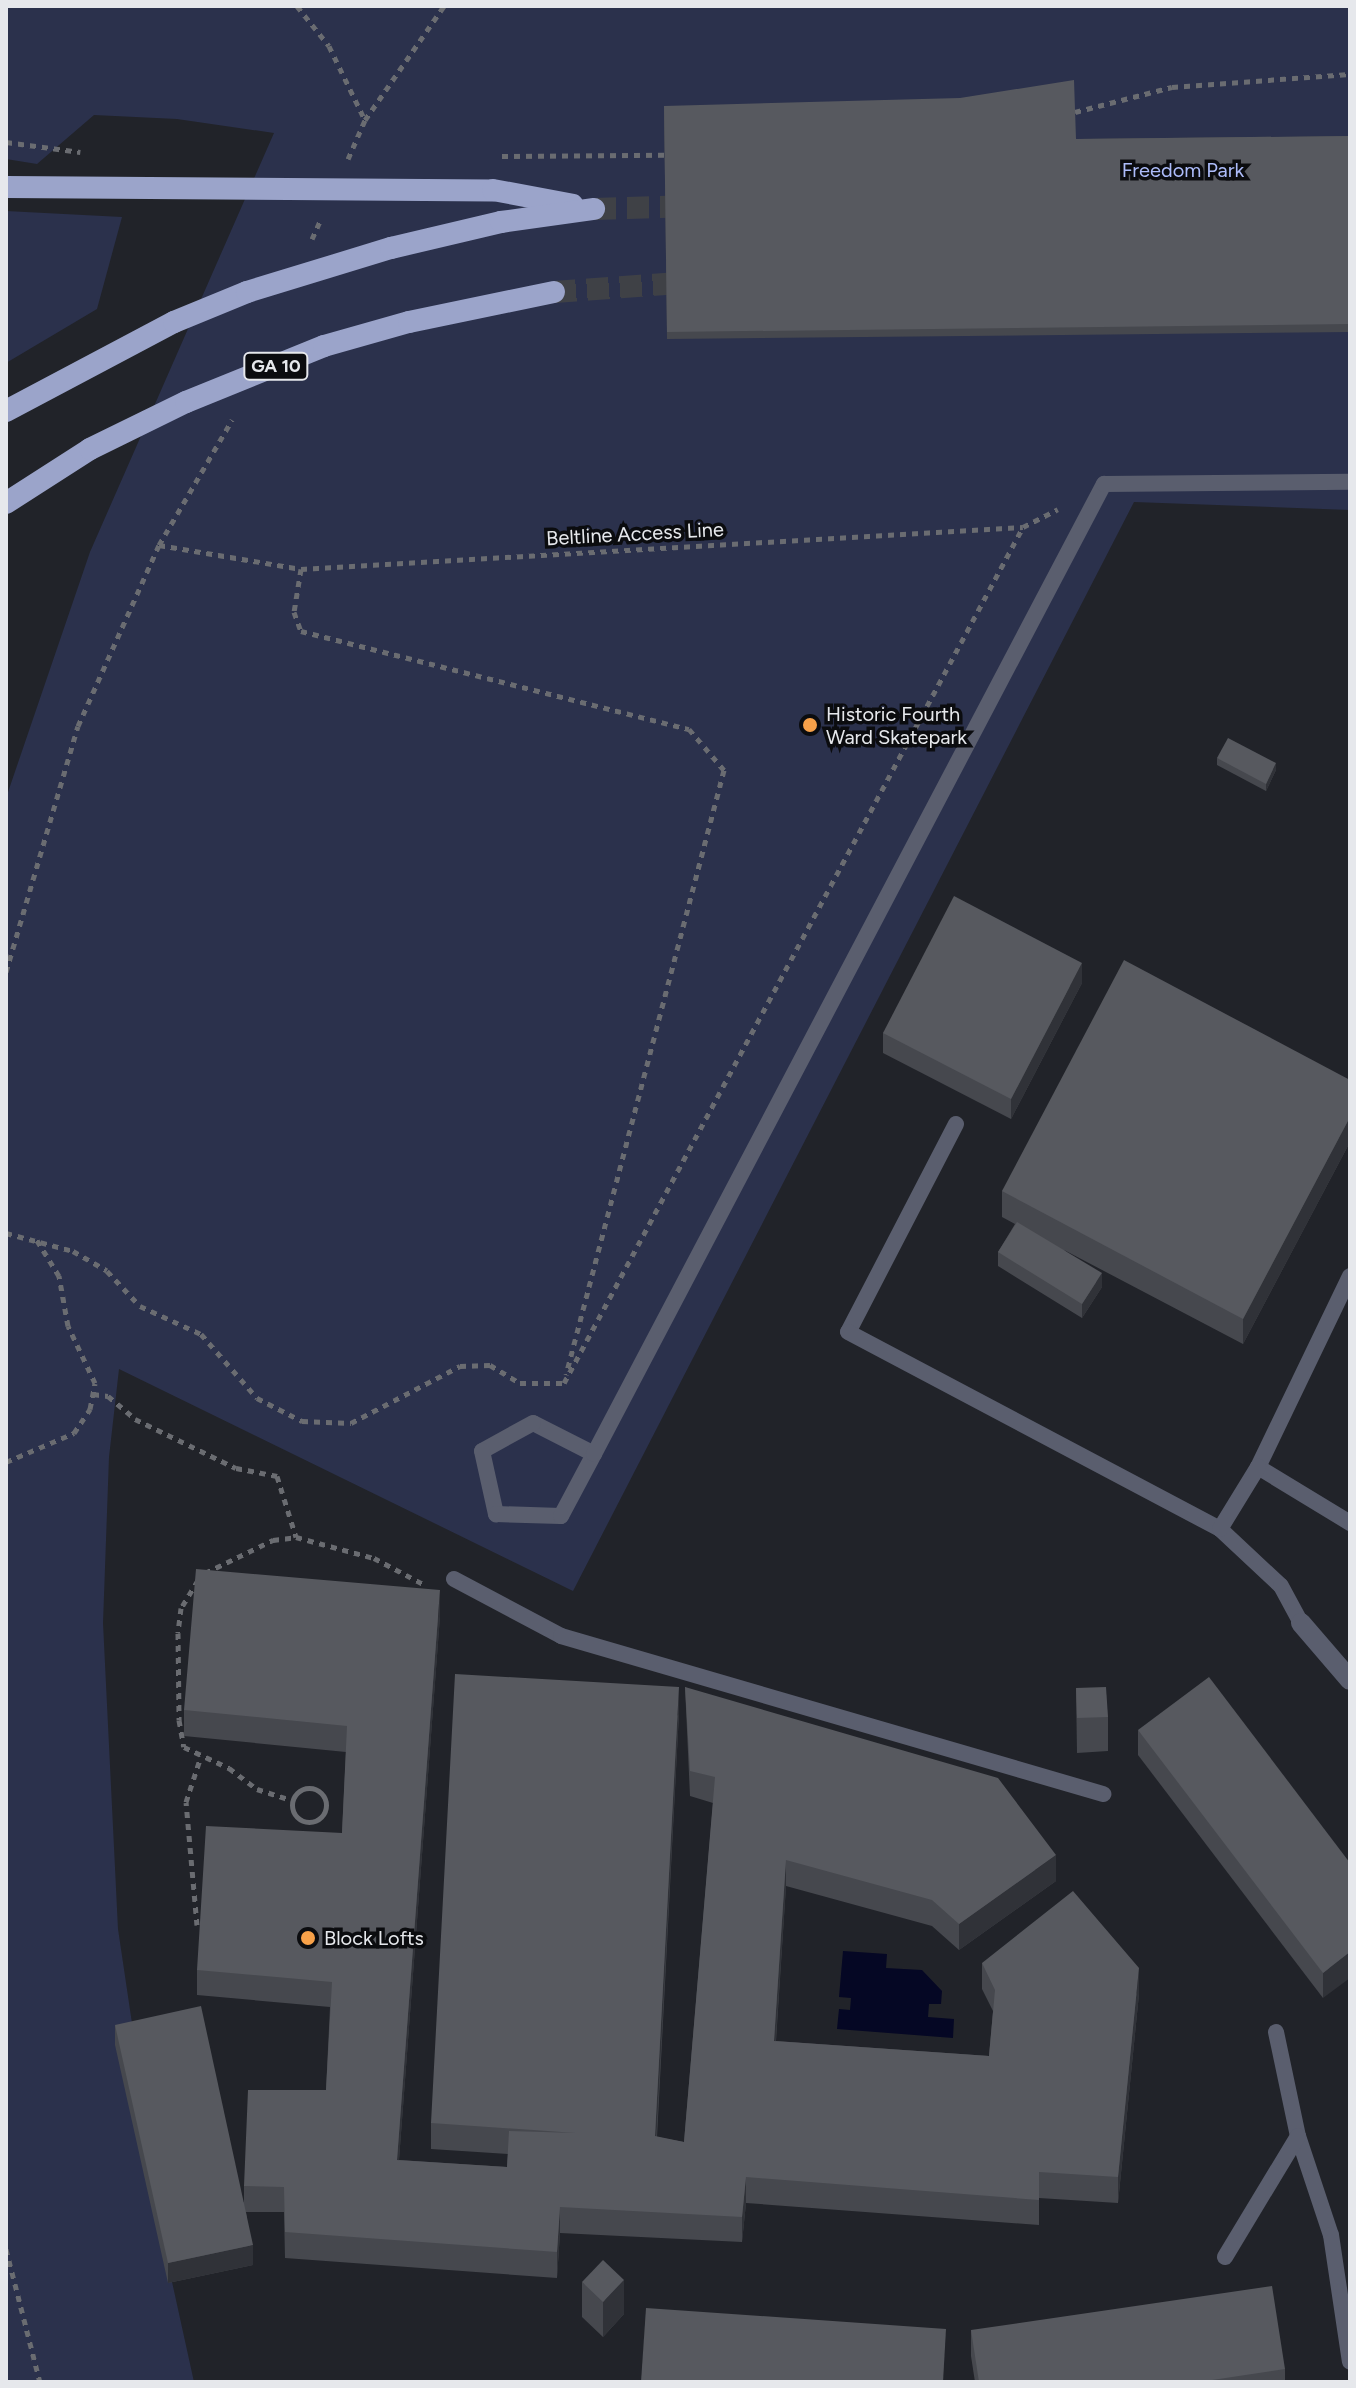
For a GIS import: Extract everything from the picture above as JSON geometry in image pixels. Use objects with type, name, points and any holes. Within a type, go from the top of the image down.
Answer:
[{"type":"highway","points":[[6,187],[103,191],[493,190],[594,209],[501,222],[391,248],[247,292],[58,380],[6,411]]},
{"type":"highway","name":"GA 10","points":[[12,498],[90,449],[186,402],[324,346],[409,322],[554,292]]},
{"type":"street","points":[[1301,1623],[1350,1680]]},
{"type":"lane","points":[[594,1454],[533,1423],[482,1451],[496,1514],[561,1516],[594,1454],[1104,484],[1350,482]]},
{"type":"lane","points":[[956,1124],[848,1332],[1220,1529],[1281,1586],[1301,1623]]},
{"type":"lane","points":[[1220,1529],[1258,1467],[1350,1276]]},
{"type":"lane","points":[[1258,1467],[1350,1523]]},
{"type":"lane","points":[[454,1579],[561,1636],[1103,1794]]},
{"type":"lane","points":[[1276,2032],[1298,2136],[1331,2235],[1350,2362]]},
{"type":"lane","points":[[1225,2257],[1298,2136]]},
{"type":"path","points":[[297,6],[329,46],[365,120]]},
{"type":"path","points":[[346,162],[365,120],[444,6]]},
{"type":"path","points":[[1075,112],[1172,87],[1350,74]]},
{"type":"path","points":[[6,142],[89,153]]},
{"type":"path","points":[[626,154],[665,155]]},
{"type":"path","points":[[309,246],[328,204]]},
{"type":"path","points":[[6,972],[78,726],[159,545],[235,414]]},
{"type":"path","name":"Beltline Access Line","points":[[159,545],[301,569],[1023,527],[1104,484]]},
{"type":"path","points":[[564,1383],[1023,527]]},
{"type":"path","points":[[301,569],[294,612],[301,631],[689,729],[724,770],[564,1383]]},
{"type":"path","points":[[6,1233],[35,1237],[73,1251],[107,1271],[140,1306],[201,1334],[257,1398],[302,1421],[351,1423],[460,1366],[490,1365],[520,1383],[564,1383]]},
{"type":"path","points":[[6,1462],[74,1433],[90,1409],[93,1394],[88,1359],[68,1326],[59,1276],[35,1237]]},
{"type":"path","points":[[93,1394],[108,1396],[135,1419],[236,1468],[277,1476],[296,1537]]},
{"type":"path","points":[[293,1801],[257,1789],[184,1747],[179,1720],[178,1633],[187,1593],[225,1559],[273,1540],[296,1537],[374,1558],[433,1590]]},
{"type":"path","points":[[197,1925],[186,1802],[201,1756]]},
{"type":"path","points":[[310,1787],[324,1797],[326,1808],[316,1821],[306,1821],[297,1816],[293,1801],[310,1787]]},
{"type":"path","points":[[6,2249],[40,2382]]},
{"type":"green space","name":"Freedom Park","points":[[6,6],[1350,6],[1350,510],[1134,502],[573,1591],[119,1369],[109,1457],[103,1623],[118,1929],[167,2259],[194,2382],[6,2382],[6,798],[90,552],[274,133],[177,119],[94,115],[37,164],[6,159]]},
{"type":"green space","points":[[6,211],[122,217],[97,309],[6,363]]},
{"type":"shaded area","points":[[843,1951],[887,1954],[886,1968],[922,1970],[942,1991],[941,2004],[929,2004],[928,2017],[954,2019],[953,2038],[837,2029],[839,2009],[850,2010],[851,1998],[839,1997]]},
{"type":"building","points":[[1074,80],[1076,139],[1350,136],[1350,324],[667,332],[664,106],[960,98]]},
{"type":"building","points":[[1228,738],[1276,763],[1266,784],[1217,758]]},
{"type":"building","points":[[954,896],[1082,963],[1011,1099],[883,1033]]},
{"type":"building","points":[[1124,960],[1350,1080],[1350,1117],[1243,1319],[1002,1191]]},
{"type":"building","points":[[1017,1222],[1102,1273],[1082,1304],[998,1252]]},
{"type":"building","name":"Block Lofts","points":[[196,1569],[440,1590],[397,2160],[507,2167],[509,2131],[576,2133],[431,2123],[455,1674],[679,1687],[655,2136],[684,2142],[715,1777],[690,1771],[685,1687],[998,1778],[1056,1855],[959,1924],[932,1900],[786,1860],[774,2041],[989,2056],[995,1990],[982,1963],[1073,1891],[1139,1968],[1118,2177],[1039,2172],[1039,2200],[746,2177],[742,2217],[560,2207],[557,2252],[285,2232],[284,2187],[244,2186],[248,2090],[326,2090],[332,1982],[197,1970],[206,1826],[342,1833],[347,1726],[184,1710]]},
{"type":"building","points":[[1209,1677],[1350,1863],[1350,1952],[1323,1973],[1138,1730]]},
{"type":"building","points":[[1106,1687],[1108,1717],[1077,1718],[1076,1688]]},
{"type":"building","points":[[201,2006],[253,2245],[168,2263],[115,2025]]},
{"type":"building","points":[[603,2260],[624,2280],[603,2302],[582,2282]]},
{"type":"building","points":[[1272,2286],[1285,2369],[1199,2382],[979,2382],[971,2330]]},
{"type":"building","points":[[646,2308],[946,2329],[943,2382],[641,2382]]},
{"type":"tunnel","points":[[594,209],[693,206]]},
{"type":"tunnel","points":[[554,292],[693,282]]},
{"type":"place","name":"Historic Fourth Ward Skatepark","points":[[810,725]]},
{"type":"place","name":"Block Lofts","points":[[308,1938]]}]
